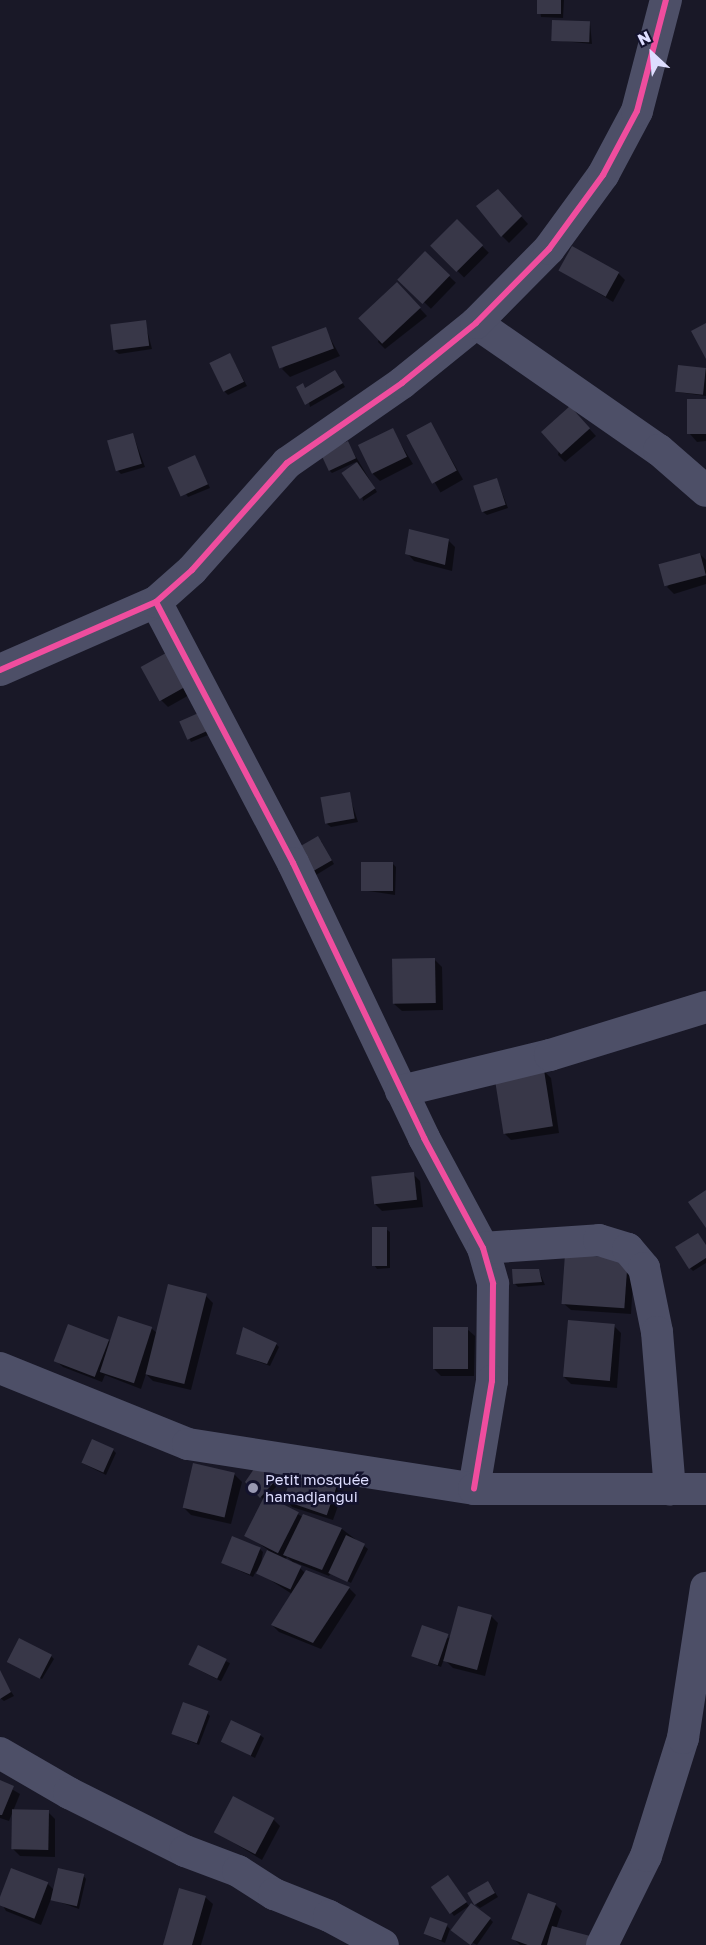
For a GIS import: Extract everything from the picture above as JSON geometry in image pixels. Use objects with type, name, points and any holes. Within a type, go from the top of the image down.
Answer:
[{"type":"street","points":[[0,670],[156,602],[192,570],[287,463],[402,383],[477,323],[549,249],[603,176],[637,111],[666,0]]},
{"type":"street","points":[[477,323],[659,450],[706,491]]},
{"type":"street","points":[[156,602],[293,863],[401,1091],[483,1248],[493,1284],[492,1381],[474,1489]]},
{"type":"street","points":[[401,1091],[550,1055],[706,1007]]},
{"type":"street","points":[[483,1248],[600,1240],[628,1249],[644,1268],[657,1332],[670,1489]]},
{"type":"street","points":[[0,1368],[188,1444],[474,1489],[706,1489]]},
{"type":"street","points":[[602,1945],[646,1856],[683,1738],[706,1588]]},
{"type":"street","points":[[0,1753],[69,1793],[185,1851],[238,1871],[274,1894],[329,1916],[383,1945]]},
{"type":"building","points":[[537,0],[561,0],[561,14],[537,14]]},
{"type":"building","points":[[552,20],[590,21],[589,42],[551,41]]},
{"type":"building","points":[[498,189],[522,216],[501,237],[476,206]]},
{"type":"building","points":[[457,219],[483,245],[456,272],[430,246]]},
{"type":"building","points":[[572,246],[619,272],[606,297],[558,270]]},
{"type":"building","points":[[425,251],[450,275],[422,304],[397,280]]},
{"type":"building","points":[[397,282],[421,308],[382,344],[358,318]]},
{"type":"building","points":[[146,320],[149,346],[113,350],[110,324]]},
{"type":"building","points":[[706,323],[706,359],[691,331]]},
{"type":"building","points":[[326,327],[334,349],[279,368],[271,347]]},
{"type":"building","points":[[230,353],[244,382],[223,392],[209,363]]},
{"type":"building","points":[[678,365],[706,368],[703,395],[675,392]]},
{"type":"building","points":[[335,370],[343,383],[305,405],[296,387],[303,383],[305,388]]},
{"type":"building","points":[[687,399],[706,399],[706,434],[687,434]]},
{"type":"building","points":[[570,406],[590,428],[561,454],[541,432]]},
{"type":"building","points":[[431,422],[457,471],[432,484],[406,435]]},
{"type":"building","points":[[393,428],[407,457],[372,474],[358,445]]},
{"type":"building","points":[[133,433],[142,464],[116,471],[107,440]]},
{"type":"building","points":[[348,441],[356,458],[329,471],[321,454]]},
{"type":"building","points":[[195,455],[208,484],[181,496],[168,467]]},
{"type":"building","points":[[357,462],[375,488],[360,499],[341,473]]},
{"type":"building","points":[[497,478],[506,505],[482,512],[473,486]]},
{"type":"building","points":[[409,529],[449,539],[445,565],[405,554]]},
{"type":"building","points":[[700,553],[706,575],[664,586],[658,564]]},
{"type":"building","points":[[166,653],[185,687],[160,701],[141,667]]},
{"type":"building","points":[[203,711],[211,729],[187,740],[179,722]]},
{"type":"building","points":[[350,792],[355,819],[325,824],[320,797]]},
{"type":"building","points":[[318,836],[332,860],[311,872],[297,848]]},
{"type":"building","points":[[361,862],[393,862],[393,891],[361,891]]},
{"type":"building","points":[[435,958],[436,1003],[393,1004],[392,959]]},
{"type":"building","points":[[544,1070],[553,1126],[504,1134],[495,1078]]},
{"type":"building","points":[[414,1172],[417,1200],[374,1204],[371,1176]]},
{"type":"building","points":[[706,1190],[706,1228],[688,1202]]},
{"type":"building","points":[[372,1227],[387,1227],[387,1266],[372,1266]]},
{"type":"building","points":[[698,1233],[706,1245],[706,1258],[689,1269],[675,1247]]},
{"type":"building","points":[[565,1254],[628,1258],[624,1308],[562,1304]]},
{"type":"building","points":[[512,1269],[539,1269],[542,1282],[513,1284]]},
{"type":"building","points":[[168,1284],[207,1294],[184,1384],[146,1374]]},
{"type":"building","points":[[118,1316],[152,1327],[134,1383],[100,1372]]},
{"type":"building","points":[[568,1320],[615,1324],[610,1381],[563,1377]]},
{"type":"building","points":[[68,1324],[109,1340],[95,1377],[54,1361]]},
{"type":"building","points":[[243,1327],[277,1343],[267,1364],[236,1354]]},
{"type":"building","points":[[433,1327],[468,1327],[468,1369],[433,1369]]},
{"type":"building","points":[[92,1439],[114,1449],[103,1473],[81,1463]]},
{"type":"building","points":[[193,1463],[235,1473],[225,1517],[183,1508]]},
{"type":"building","points":[[256,1466],[275,1481],[260,1498],[245,1482]]},
{"type":"building","points":[[294,1469],[337,1484],[327,1515],[283,1500]]},
{"type":"building","points":[[265,1495],[299,1512],[278,1553],[244,1536]]},
{"type":"building","points":[[303,1514],[342,1528],[322,1570],[283,1555]]},
{"type":"building","points":[[346,1535],[365,1544],[347,1582],[328,1573]]},
{"type":"building","points":[[232,1536],[261,1548],[250,1575],[221,1563]]},
{"type":"building","points":[[267,1550],[301,1566],[290,1590],[256,1574]]},
{"type":"building","points":[[306,1570],[350,1587],[313,1643],[271,1625]]},
{"type":"building","points":[[458,1606],[492,1615],[477,1670],[443,1661]]},
{"type":"building","points":[[422,1625],[448,1634],[438,1665],[411,1656]]},
{"type":"building","points":[[19,1638],[52,1655],[40,1679],[7,1662]]},
{"type":"building","points":[[198,1645],[227,1659],[217,1679],[188,1665]]},
{"type":"building","points":[[0,1670],[11,1692],[0,1699]]},
{"type":"building","points":[[183,1702],[208,1711],[197,1743],[171,1734]]},
{"type":"building","points":[[231,1720],[261,1734],[251,1756],[221,1742]]},
{"type":"building","points":[[0,1780],[14,1786],[2,1815],[0,1815]]},
{"type":"building","points":[[233,1796],[274,1818],[255,1854],[214,1832]]},
{"type":"building","points":[[12,1809],[49,1810],[48,1850],[11,1849]]},
{"type":"building","points":[[11,1868],[48,1882],[34,1919],[0,1906],[0,1897]]},
{"type":"building","points":[[58,1868],[84,1874],[77,1906],[51,1900]]},
{"type":"building","points":[[448,1875],[467,1902],[450,1914],[431,1887]]},
{"type":"building","points":[[488,1881],[495,1893],[474,1905],[467,1893]]},
{"type":"building","points":[[179,1888],[206,1896],[192,1945],[163,1945]]},
{"type":"building","points":[[528,1893],[556,1903],[541,1945],[528,1945],[511,1939]]},
{"type":"building","points":[[471,1903],[491,1918],[471,1945],[451,1930]]},
{"type":"building","points":[[430,1917],[448,1924],[441,1941],[424,1934]]},
{"type":"building","points":[[552,1926],[594,1937],[591,1945],[547,1945]]},
{"type":"cycle path","points":[[0,670],[156,602],[192,570],[287,463],[402,383],[476,323],[549,249],[603,175],[637,111],[666,0]]},
{"type":"cycle path","points":[[156,602],[293,863],[424,1138],[483,1248],[493,1284],[492,1381],[474,1489]]},
{"type":"place","name":"Petit mosquée hamadjangui","points":[[253,1488]]}]
